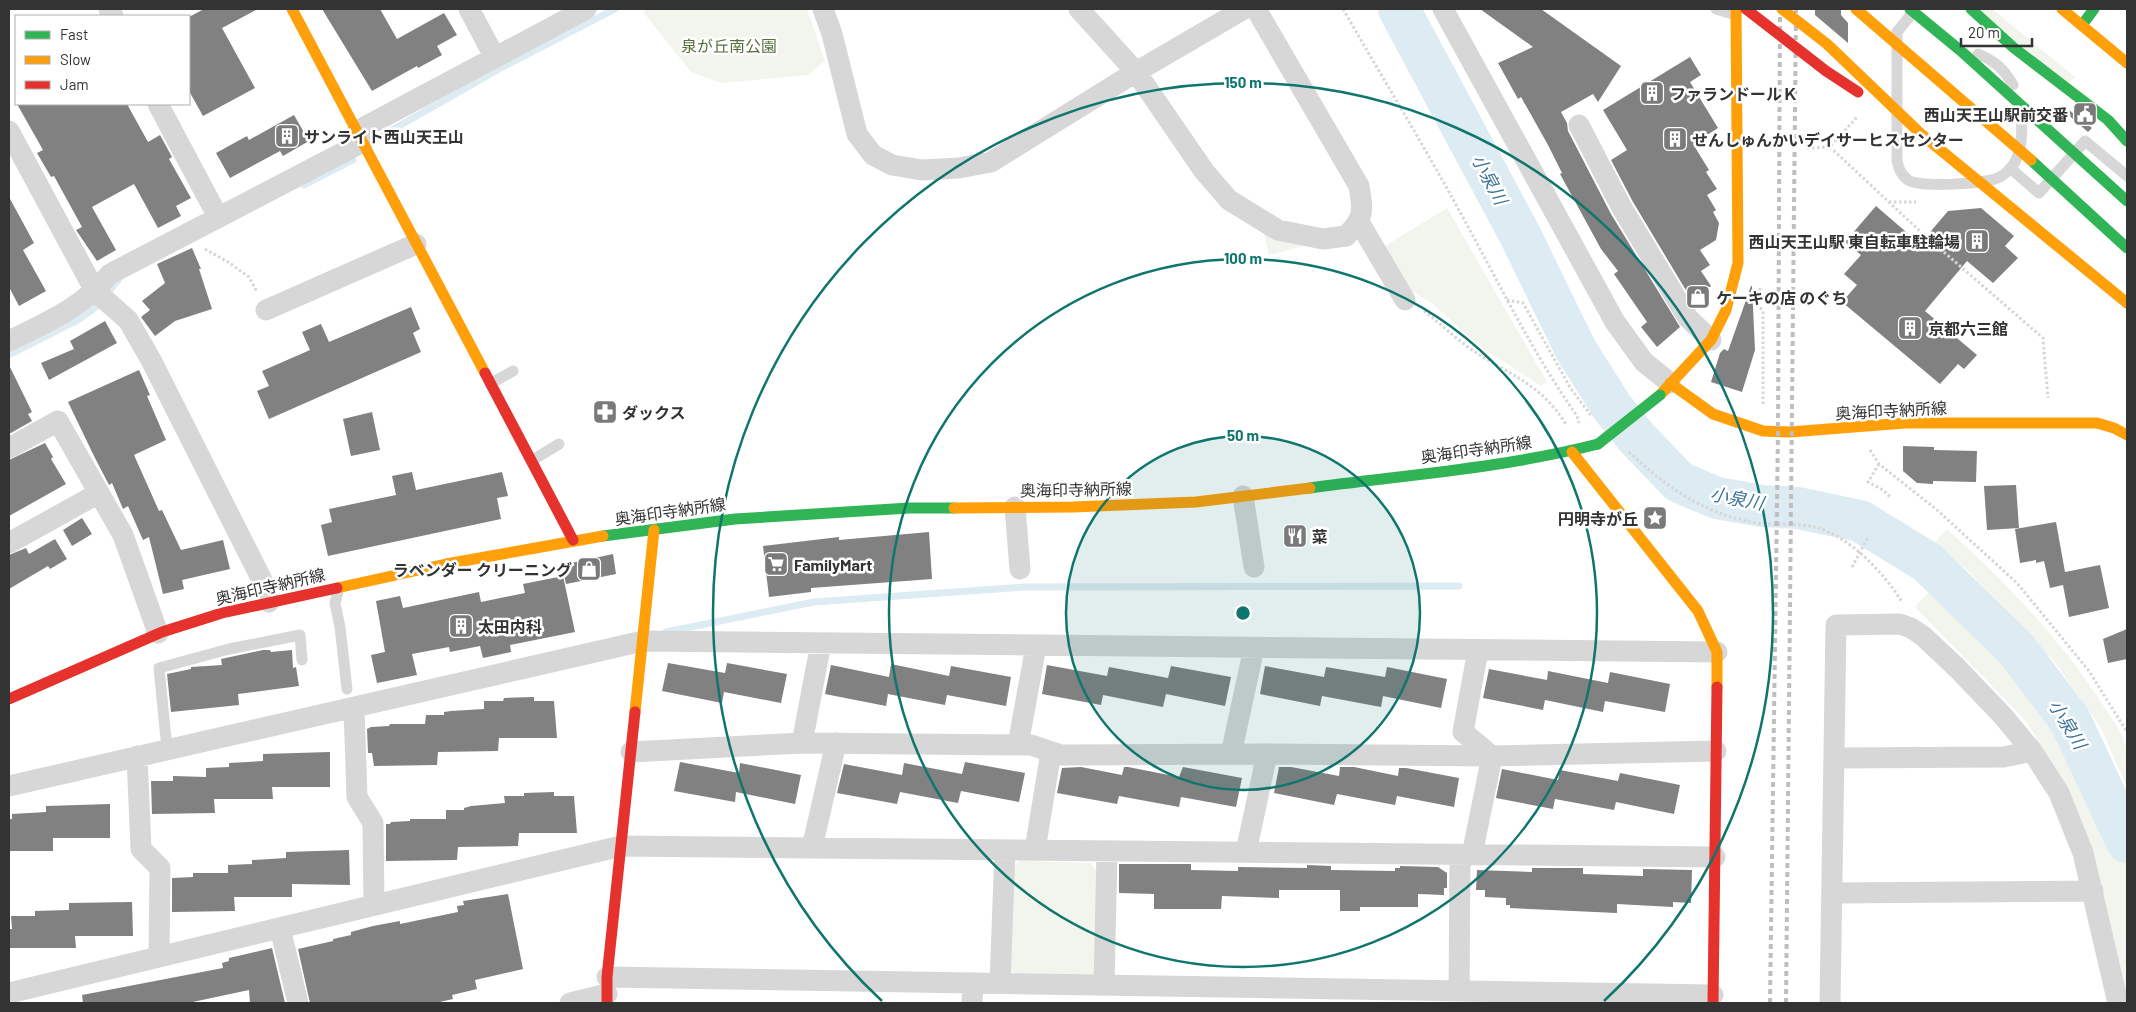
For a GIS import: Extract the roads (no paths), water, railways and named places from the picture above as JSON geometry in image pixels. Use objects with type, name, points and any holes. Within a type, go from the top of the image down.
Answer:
[{"type":"main road","points":[[292,9],[573,540]]},
{"type":"main road","points":[[1782,9],[1827,44],[1921,134],[2127,303]]},
{"type":"main road","points":[[1856,9],[2026,155],[2127,248]]},
{"type":"main road","points":[[1910,9],[1968,58],[2127,201]]},
{"type":"main road","points":[[1972,9],[2014,48],[2108,120],[2127,141]]},
{"type":"main road","points":[[2062,9],[2127,63]]},
{"type":"main road","points":[[2082,26],[2094,9]]},
{"type":"main road","points":[[1665,389],[1711,340],[1726,310],[1738,263],[1739,11]]},
{"type":"main road","points":[[1739,11],[1921,134]]},
{"type":"main road","name":"奥海印寺納所線","points":[[9,699],[158,633],[222,613],[446,564],[573,540],[745,518],[909,508],[1196,502],[1510,462],[1572,452],[1598,444],[1665,389],[1713,414],[1763,431],[1790,432],[1905,423],[2097,423],[2114,428],[2127,435]]},
{"type":"main road","points":[[1572,452],[1698,611],[1717,652],[1713,999]]},
{"type":"main road","points":[[607,991],[654,530]]},
{"type":"street","points":[[469,9],[494,56]]},
{"type":"street","points":[[9,341],[74,308],[95,292],[110,274],[218,217],[360,137],[494,56],[586,9]]},
{"type":"street","points":[[823,9],[832,34],[857,134],[873,155],[892,166],[922,170],[959,168],[991,162],[1136,72],[1217,15],[1244,9]]},
{"type":"street","points":[[1079,9],[1136,72],[1204,171],[1229,200],[1278,230],[1323,239],[1346,236],[1359,222],[1363,210],[1359,186],[1256,9]]},
{"type":"street","points":[[1443,9],[1615,322],[1665,389]]},
{"type":"street","points":[[159,105],[218,217]]},
{"type":"street","points":[[1579,125],[1622,208],[1688,318],[1711,340]]},
{"type":"street","points":[[9,131],[95,292],[128,320],[151,360],[262,580],[269,602]]},
{"type":"street","points":[[1359,222],[1405,300]]},
{"type":"street","points":[[266,310],[416,244]]},
{"type":"street","points":[[9,448],[58,421],[123,534],[158,633]]},
{"type":"street","points":[[9,543],[100,493]]},
{"type":"street","points":[[1243,496],[1254,567]]},
{"type":"street","points":[[1015,507],[1020,569]]},
{"type":"street","points":[[1830,1003],[1836,625],[1900,624],[1911,628],[1923,636],[1958,668],[2003,716],[2032,751],[2059,793],[2083,853],[2118,1003]]},
{"type":"street","points":[[9,786],[168,749],[351,698],[643,642],[1717,652]]},
{"type":"street","points":[[802,744],[821,643]]},
{"type":"street","points":[[1018,745],[1036,646]]},
{"type":"street","points":[[1231,754],[1254,648]]},
{"type":"street","points":[[1478,650],[1463,732],[1492,756]]},
{"type":"street","points":[[351,698],[357,797],[373,823],[374,905]]},
{"type":"street","points":[[631,752],[836,743],[1031,745],[1061,755],[1492,756],[1716,751]]},
{"type":"street","points":[[812,848],[836,743]]},
{"type":"street","points":[[1834,758],[2004,757],[2032,751]]},
{"type":"street","points":[[1035,850],[1051,752]]},
{"type":"street","points":[[1246,852],[1267,754]]},
{"type":"street","points":[[136,756],[141,850],[160,868],[159,957]]},
{"type":"street","points":[[1459,997],[1466,855],[1492,756]]},
{"type":"street","points":[[9,993],[621,846],[1715,857]]},
{"type":"street","points":[[1000,983],[1005,850]]},
{"type":"street","points":[[1104,984],[1107,851]]},
{"type":"street","points":[[1832,893],[2093,891]]},
{"type":"street","points":[[280,928],[298,1003]]},
{"type":"street","points":[[570,1003],[607,991],[973,993],[1000,983],[1104,984],[1213,995],[1713,999]]},
{"type":"lane","points":[[1716,9],[1739,11]]},
{"type":"lane","points":[[1916,9],[1898,32],[1897,161],[1902,175],[1917,184],[1960,184],[2000,177],[2016,160],[2022,127],[2018,96],[2004,70],[1993,60],[1934,35],[1929,29],[1928,12],[1931,9]]},
{"type":"lane","points":[[2010,168],[2039,193],[2085,141],[2127,176]]},
{"type":"lane","points":[[490,384],[513,371]]},
{"type":"lane","points":[[531,461],[559,444]]},
{"type":"lane","points":[[339,587],[335,603],[351,698]]},
{"type":"lane","points":[[168,749],[159,668],[229,649],[300,635],[302,660]]},
{"type":"waterway","points":[[378,138],[499,69],[615,9]]},
{"type":"waterway","name":"小泉川","points":[[1399,9],[1520,235],[1576,350],[1612,407],[1635,436],[1679,482],[1717,498],[1762,506],[1798,508],[1860,521],[1927,562],[2017,650],[2070,720],[2127,842]]},
{"type":"waterway","points":[[304,185],[353,160]]},
{"type":"waterway","points":[[9,355],[78,320],[96,307],[119,279]]},
{"type":"waterway","points":[[666,632],[814,602],[1024,587],[1459,586]]},
{"type":"railway","points":[[1770,1003],[1778,431],[1780,9]]},
{"type":"railway","points":[[1786,1003],[1796,9]]},
{"type":"place","name":"ファランドールＫ","points":[[1652,93]]},
{"type":"place","name":"西山天王山駅前交番","points":[[2085,114]]},
{"type":"place","name":"サンライト西山天王山","points":[[287,136]]},
{"type":"place","name":"せんしゅんかいデイサーヒスセンター","points":[[1675,139]]},
{"type":"place","name":"西山天王山駅 東自転車駐輪場","points":[[1977,241]]},
{"type":"place","name":"ケーキの店 のぐち","points":[[1698,297]]},
{"type":"place","name":"京都六三館","points":[[1910,328]]},
{"type":"place","name":"ダックス","points":[[605,412]]},
{"type":"place","name":"円明寺が丘","points":[[1655,518]]},
{"type":"place","name":"菜","points":[[1295,536]]},
{"type":"place","name":"FamilyMart","points":[[776,564]]},
{"type":"place","name":"ラベンダー クリーニング","points":[[589,569]]},
{"type":"place","name":"太田内科","points":[[461,626]]},
{"type":"park label","name":"泉が丘南公園","points":[[729,45]]}]
